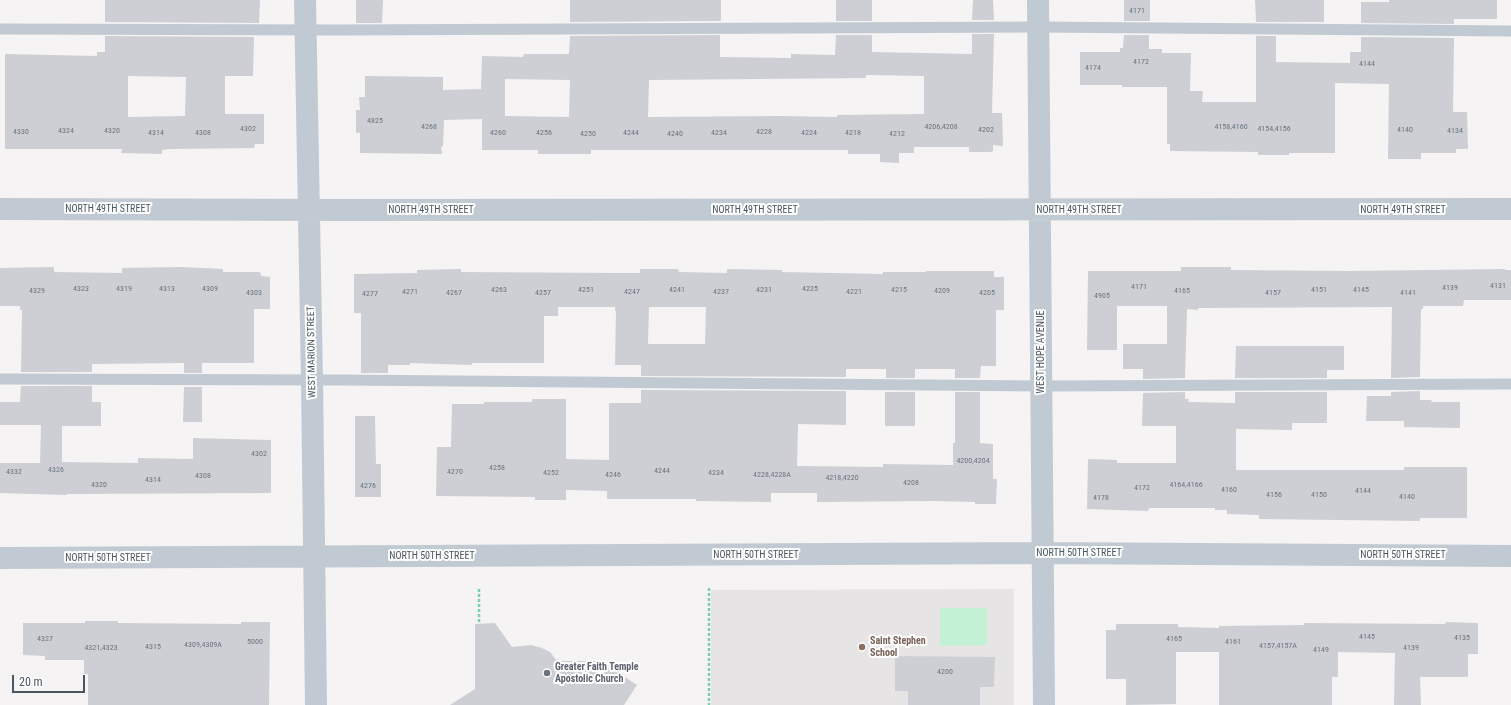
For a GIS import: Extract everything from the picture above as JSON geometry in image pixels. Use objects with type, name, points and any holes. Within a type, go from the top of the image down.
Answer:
[{"type":"street","name":"WEST MARION STREET","points":[[306,0],[316,705]]},
{"type":"street","name":"WEST HOPE AVENUE","points":[[1038,0],[1044,705]]},
{"type":"street","name":"NORTH 49TH STREET","points":[[0,209],[1511,209]]},
{"type":"street","name":"NORTH 50TH STREET","points":[[0,558],[1043,553],[1511,556]]},
{"type":"lane","points":[[0,29],[306,30],[1038,27],[1511,31]]},
{"type":"lane","points":[[0,379],[1042,386],[1511,384]]},
{"type":"path","points":[[479,588],[479,624]]},
{"type":"path","points":[[709,588],[709,705]]},
{"type":"shaded area","name":"Saint Stephen School","points":[[1014,589],[1014,705],[711,705],[711,590]]},
{"type":"green space","points":[[940,608],[987,608],[987,645],[940,646]]},
{"type":"building","points":[[105,0],[260,0],[259,23],[105,22]]},
{"type":"building","points":[[356,0],[383,0],[382,23],[356,23]]},
{"type":"building","points":[[570,0],[721,0],[721,20],[570,22]]},
{"type":"building","points":[[836,0],[872,0],[872,21],[836,21]]},
{"type":"building","points":[[973,0],[993,0],[994,20],[972,20]]},
{"type":"building","points":[[1124,0],[1150,0],[1150,21],[1124,21]]},
{"type":"building","points":[[1255,0],[1324,0],[1324,22],[1256,22]]},
{"type":"building","points":[[1389,0],[1497,0],[1497,19],[1454,19],[1454,24],[1361,23],[1361,2],[1389,2]]},
{"type":"building","points":[[972,34],[994,34],[992,113],[1002,113],[1003,146],[993,145],[993,151],[991,152],[969,152],[969,147],[914,147],[914,153],[899,153],[899,163],[880,162],[880,154],[848,154],[848,150],[591,150],[591,154],[538,154],[538,150],[482,150],[482,119],[444,120],[443,146],[441,147],[442,154],[360,153],[360,133],[356,133],[356,110],[360,110],[359,97],[365,97],[365,76],[443,77],[443,90],[481,89],[482,56],[523,57],[524,54],[569,54],[570,36],[720,35],[720,57],[791,58],[791,54],[835,55],[836,35],[872,35],[872,52],[972,54]],"holes":[[[866,75],[924,76],[924,114],[837,115],[837,117],[648,117],[649,80],[866,78]],[[505,79],[570,80],[569,117],[505,116]]]},
{"type":"building","points":[[1124,35],[1149,35],[1149,49],[1162,49],[1162,53],[1191,53],[1190,91],[1203,91],[1202,102],[1256,102],[1256,36],[1276,36],[1276,62],[1350,63],[1350,52],[1361,52],[1361,37],[1454,38],[1453,112],[1467,112],[1468,149],[1456,149],[1456,153],[1421,153],[1421,159],[1388,159],[1389,84],[1335,83],[1335,153],[1258,155],[1258,152],[1170,151],[1170,144],[1167,144],[1167,87],[1080,85],[1080,52],[1120,52],[1120,48],[1123,48]]},
{"type":"building","points":[[105,36],[254,37],[253,76],[225,76],[225,114],[264,114],[264,144],[255,144],[254,148],[171,149],[162,150],[162,154],[121,153],[122,149],[5,149],[5,54],[97,56],[97,52],[105,52]],"holes":[[[128,76],[186,77],[185,116],[128,117]]]},
{"type":"building","points":[[54,267],[54,272],[122,273],[122,268],[180,267],[223,269],[223,272],[260,272],[261,276],[270,277],[270,309],[254,309],[254,363],[202,363],[202,373],[184,373],[184,363],[92,364],[92,372],[21,372],[22,310],[20,310],[20,306],[0,306],[0,268]]},
{"type":"building","points":[[1181,267],[1231,267],[1231,270],[1348,271],[1505,269],[1511,270],[1511,300],[1464,300],[1463,306],[1423,306],[1423,309],[1421,309],[1420,377],[1391,378],[1392,307],[1187,309],[1185,378],[1143,379],[1143,369],[1123,369],[1123,344],[1167,344],[1167,306],[1117,306],[1117,350],[1087,350],[1088,271],[1181,271]]},
{"type":"building","points":[[461,269],[461,272],[640,273],[640,269],[678,269],[679,272],[727,273],[727,269],[782,270],[782,272],[883,274],[883,272],[994,271],[994,277],[1004,277],[1004,310],[996,310],[996,366],[981,366],[980,378],[955,378],[955,369],[915,369],[915,378],[886,378],[886,369],[846,369],[846,377],[641,376],[641,365],[615,365],[615,307],[558,307],[558,316],[544,316],[544,363],[472,363],[472,365],[410,363],[410,365],[388,365],[388,373],[361,373],[361,313],[354,313],[354,274],[417,273],[417,270]],"holes":[[[649,307],[706,307],[705,344],[648,344]]]},
{"type":"building","points":[[1236,346],[1344,346],[1344,370],[1327,370],[1327,378],[1235,378]]},
{"type":"building","points":[[21,386],[92,386],[92,402],[101,402],[101,426],[62,426],[62,462],[138,463],[138,458],[193,459],[193,438],[271,440],[271,493],[67,495],[0,493],[0,463],[40,463],[41,425],[0,425],[0,402],[20,402]]},
{"type":"building","points":[[184,387],[202,387],[202,422],[183,422]]},
{"type":"building","points":[[641,390],[846,391],[846,425],[798,424],[797,466],[883,467],[883,464],[953,465],[953,443],[955,443],[955,392],[980,392],[980,443],[993,444],[993,479],[997,479],[996,504],[935,501],[817,502],[817,493],[771,493],[771,502],[696,501],[696,499],[607,499],[607,491],[566,490],[566,500],[535,500],[535,497],[436,496],[437,447],[451,447],[452,404],[532,402],[532,399],[566,399],[566,459],[609,460],[609,403],[641,403]]},
{"type":"building","points":[[1420,391],[1420,400],[1432,400],[1431,402],[1460,402],[1460,428],[1404,427],[1404,421],[1366,421],[1367,396],[1391,396],[1391,392]]},
{"type":"building","points":[[885,392],[915,392],[915,426],[885,426]]},
{"type":"building","points":[[1185,392],[1185,399],[1189,399],[1188,402],[1235,403],[1235,392],[1327,392],[1327,423],[1292,423],[1292,430],[1236,429],[1236,470],[1404,470],[1404,467],[1467,467],[1467,518],[1420,518],[1420,521],[1259,519],[1259,515],[1227,514],[1227,510],[1215,510],[1215,508],[1149,508],[1148,511],[1087,509],[1088,459],[1117,460],[1117,463],[1176,463],[1176,426],[1142,426],[1143,393]]},
{"type":"building","points":[[355,416],[375,416],[376,464],[381,464],[381,497],[355,497]]},
{"type":"building","points":[[85,621],[118,621],[118,623],[241,624],[241,622],[270,622],[269,705],[88,705],[88,674],[84,674],[84,660],[45,660],[45,656],[23,655],[23,623],[85,623]]},
{"type":"building","points":[[1446,622],[1478,623],[1478,654],[1468,654],[1468,677],[1420,677],[1421,705],[1394,705],[1395,653],[1338,652],[1338,677],[1332,677],[1332,705],[1219,705],[1219,652],[1176,652],[1176,704],[1126,705],[1126,679],[1106,679],[1106,630],[1116,630],[1116,624],[1178,624],[1178,627],[1219,628],[1219,626],[1304,625],[1304,623],[1445,624]]},
{"type":"building","name":"Greater Faith Temple Apostolic Church","points":[[495,623],[512,647],[531,645],[542,648],[550,652],[557,661],[600,661],[637,685],[624,705],[450,705],[475,689],[475,624]]},
{"type":"building","points":[[895,656],[995,657],[994,687],[980,687],[980,705],[908,705],[908,691],[895,691]]},
{"type":"place","name":"Saint Stephen School","points":[[862,647]]},
{"type":"place","name":"Greater Faith Temple Apostolic Church","points":[[547,673]]}]
